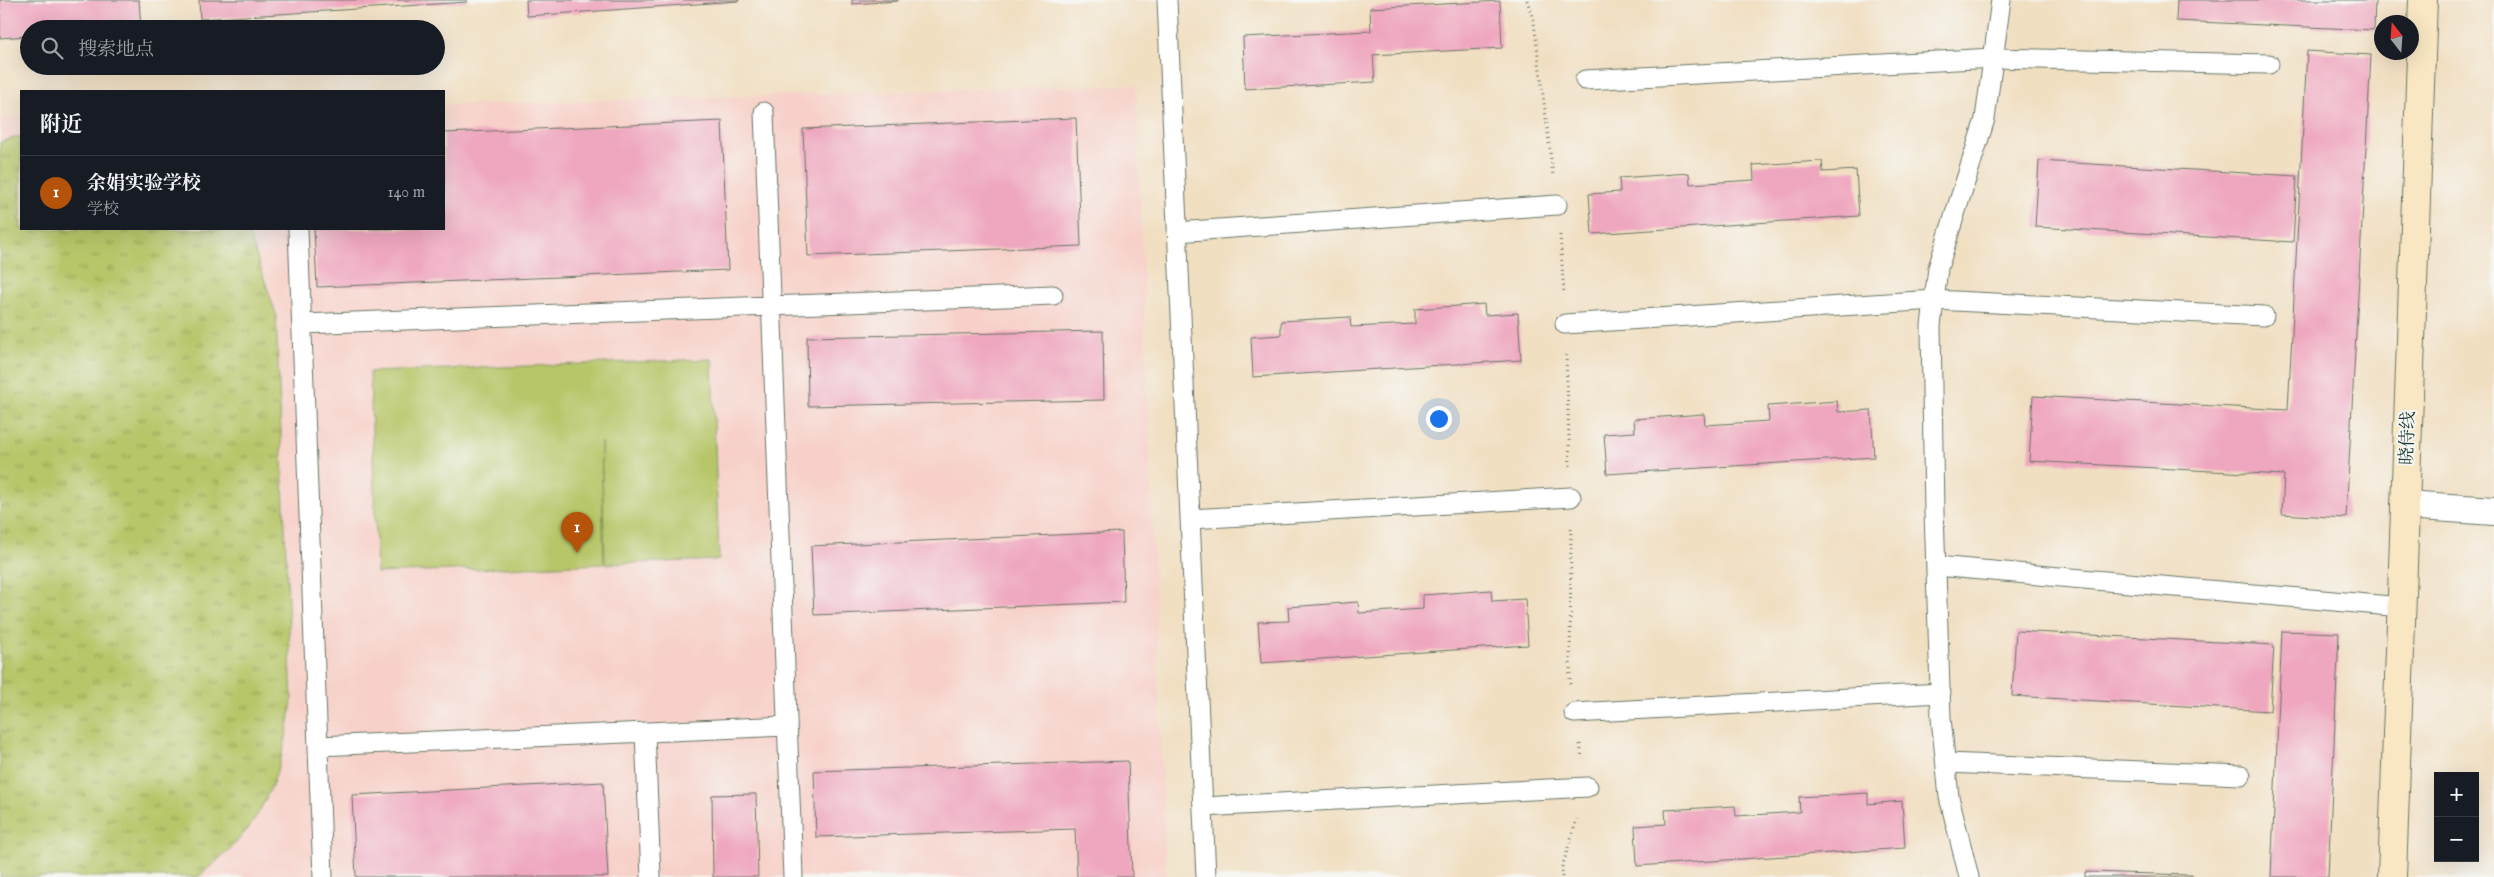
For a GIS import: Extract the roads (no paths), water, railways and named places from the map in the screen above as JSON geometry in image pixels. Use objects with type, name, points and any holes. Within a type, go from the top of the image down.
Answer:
[{"type":"main road","name":"晓侍线","points":[[2392,877],[2423,0]]},
{"type":"street","points":[[2405,505],[2494,510]]},
{"type":"lane","points":[[1167,0],[1206,877]]},
{"type":"lane","points":[[1969,877],[1949,797],[1941,694],[1936,566],[1931,326],[1938,268],[1985,119],[2002,0]]},
{"type":"lane","points":[[1585,80],[1994,58],[2269,64]]},
{"type":"lane","points":[[764,112],[793,877]]},
{"type":"lane","points":[[1177,232],[1557,205]]},
{"type":"lane","points":[[298,230],[324,877]]},
{"type":"lane","points":[[302,324],[1053,295]]},
{"type":"lane","points":[[1564,324],[1934,300],[2264,316]]},
{"type":"lane","points":[[1190,520],[1571,497]]},
{"type":"lane","points":[[1936,566],[2402,607]]},
{"type":"lane","points":[[1574,713],[1941,694]]},
{"type":"lane","points":[[318,746],[787,726]]},
{"type":"lane","points":[[645,732],[651,877]]},
{"type":"lane","points":[[1946,763],[2241,775]]},
{"type":"lane","points":[[1203,807],[1588,787]]},
{"type":"place","name":"余娟实验学校","points":[[577,553]]}]
